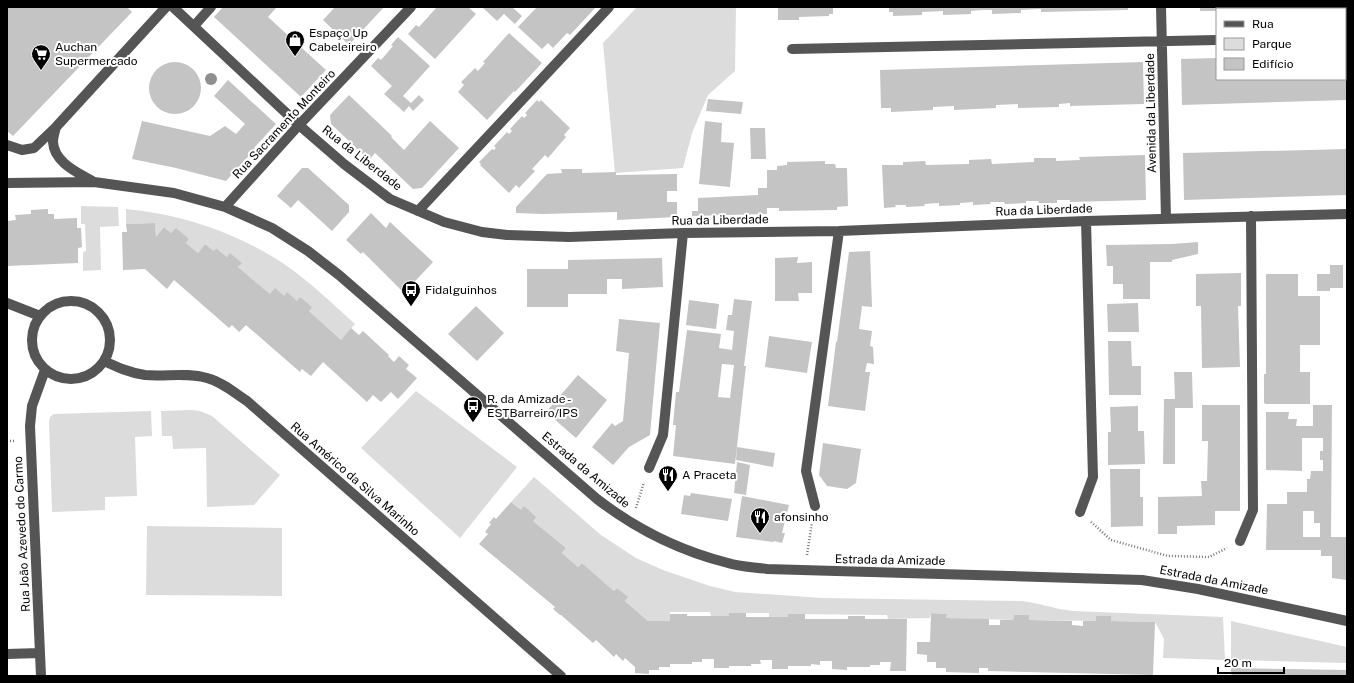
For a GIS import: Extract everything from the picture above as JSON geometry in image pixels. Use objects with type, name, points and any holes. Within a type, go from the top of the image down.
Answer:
[{"type":"street","points":[[7,145],[22,150],[34,148],[56,127],[166,7]]},
{"type":"street","name":"Rua da Liberdade","points":[[173,7],[299,125],[344,164],[390,199],[460,227],[482,232],[507,236],[569,237],[683,233],[839,231],[1086,221],[1347,214]]},
{"type":"street","points":[[194,26],[212,7]]},
{"type":"street","name":"Rua Sacramento Monteiro","points":[[225,207],[299,125],[411,7]]},
{"type":"street","points":[[418,211],[609,7]]},
{"type":"street","name":"Avenida da Liberdade","points":[[1161,7],[1166,219]]},
{"type":"street","points":[[792,49],[1216,40]]},
{"type":"street","points":[[56,127],[53,142],[55,152],[66,166],[94,182]]},
{"type":"street","points":[[7,183],[94,182]]},
{"type":"street","name":"Estrada da Amizade","points":[[94,182],[174,193],[225,207],[272,228],[308,251],[339,275],[597,499],[631,523],[662,540],[694,553],[729,564],[767,569],[1142,580],[1198,589],[1347,621]]},
{"type":"street","points":[[1240,541],[1253,510],[1251,216]]},
{"type":"street","points":[[1080,512],[1093,477],[1086,221]]},
{"type":"street","points":[[815,506],[806,471],[839,231]]},
{"type":"street","points":[[649,468],[662,435],[683,233]]},
{"type":"street","points":[[70,301],[86,304],[100,314],[108,328],[110,345],[104,361],[92,373],[77,379],[60,378],[45,370],[36,358],[32,344],[33,329],[40,316],[53,305],[70,301]]},
{"type":"street","points":[[7,303],[40,316]]},
{"type":"street","name":"Rua Américo da Silva Marinho","points":[[104,361],[133,373],[146,375],[189,374],[208,378],[225,386],[247,401],[561,676]]},
{"type":"street","name":"Rua João Azevedo do Carmo","points":[[41,676],[30,426],[32,406],[45,370]]},
{"type":"street","points":[[7,654],[40,653]]},
{"type":"path","points":[[631,523],[649,468]]},
{"type":"path","points":[[805,571],[815,506]]},
{"type":"path","points":[[1080,512],[1111,540],[1168,556],[1209,557],[1240,541]]},
{"type":"green space","points":[[637,7],[736,7],[735,71],[708,95],[692,133],[683,168],[615,173],[603,43]]},
{"type":"green space","points":[[81,206],[118,207],[119,226],[100,227],[101,270],[83,271],[83,252],[86,251],[85,224],[81,224]]},
{"type":"green space","points":[[126,209],[190,221],[210,227],[250,244],[287,266],[322,294],[355,324],[341,340],[309,311],[300,298],[297,301],[287,293],[284,296],[270,294],[238,267],[241,263],[230,254],[227,257],[216,248],[214,251],[205,244],[198,253],[186,243],[189,239],[171,233],[164,227],[156,237],[155,223],[126,224]]},
{"type":"green space","points":[[416,391],[517,467],[460,538],[361,448]]},
{"type":"green space","points":[[151,411],[152,436],[135,437],[137,496],[105,497],[105,510],[52,512],[50,417],[54,414]]},
{"type":"green space","points":[[161,411],[200,411],[212,416],[280,475],[254,505],[207,507],[206,448],[173,449],[172,436],[162,436]]},
{"type":"green space","points":[[534,477],[601,535],[636,558],[663,570],[710,586],[735,592],[822,598],[1022,601],[1073,611],[1223,617],[1225,660],[1163,658],[1164,639],[1155,622],[1111,621],[1111,616],[1096,616],[1096,621],[1029,620],[1028,615],[1014,615],[1013,620],[946,618],[947,614],[931,613],[930,618],[888,619],[887,615],[788,614],[788,617],[769,617],[769,613],[729,613],[729,616],[711,616],[710,612],[670,612],[670,621],[648,621],[625,601],[627,597],[617,588],[614,591],[582,563],[578,567],[562,553],[566,548],[533,521],[524,507],[521,510],[511,502]]},
{"type":"green space","points":[[147,526],[282,528],[282,596],[146,595]]},
{"type":"green space","points":[[1231,621],[1347,647],[1347,663],[1231,660]]},
{"type":"building","name":"Auchan Supermercado","points":[[7,7],[127,7],[132,12],[13,136],[7,131]]},
{"type":"building","points":[[223,7],[277,7],[268,17],[326,70],[301,97],[214,17]]},
{"type":"building","points":[[335,7],[384,7],[349,45],[323,20]]},
{"type":"building","points":[[437,7],[468,7],[476,14],[435,59],[408,34],[416,25],[419,27]]},
{"type":"building","points":[[482,7],[512,7],[522,16],[515,24],[504,14],[497,21]]},
{"type":"building","points":[[537,7],[596,7],[570,35],[567,33],[553,48],[548,43],[542,49],[518,27]]},
{"type":"building","points":[[778,7],[833,7],[833,14],[829,14],[829,16],[799,17],[799,20],[778,20]]},
{"type":"building","points":[[889,7],[1128,7],[1128,10],[1041,12],[1041,9],[1021,10],[1021,13],[992,14],[992,10],[982,10],[971,11],[971,14],[943,15],[943,11],[922,12],[922,15],[893,16],[893,12],[889,12]]},
{"type":"building","points":[[1200,7],[1304,7],[1216,8],[1216,11],[1200,11]]},
{"type":"building","points":[[509,33],[542,63],[487,120],[458,92],[464,85],[461,82],[475,68],[478,71],[485,63],[483,62]]},
{"type":"building","points":[[398,37],[430,66],[403,96],[411,103],[419,95],[424,100],[413,111],[409,106],[404,112],[384,94],[392,86],[371,66],[378,58],[381,60],[393,46],[391,45]]},
{"type":"building","points":[[1347,54],[1347,100],[1182,105],[1181,59],[1216,58],[1216,80],[1346,80]]},
{"type":"building","points":[[175,62],[185,64],[193,70],[199,78],[201,88],[199,98],[193,106],[185,112],[175,114],[165,112],[157,106],[151,98],[149,88],[151,78],[157,70],[165,64]]},
{"type":"building","points":[[1143,62],[1144,104],[1070,106],[1070,103],[1059,104],[1059,107],[1018,108],[1018,104],[996,105],[996,108],[954,110],[954,106],[933,107],[933,110],[891,112],[891,108],[881,108],[880,70]]},
{"type":"building","points":[[228,80],[276,124],[226,181],[176,168],[132,159],[142,121],[210,136],[225,126],[236,134],[245,124],[214,96]]},
{"type":"building","points":[[349,95],[392,136],[391,137],[404,150],[430,121],[459,148],[422,188],[413,189],[375,153],[369,160],[331,124],[330,115]]},
{"type":"building","points":[[708,99],[743,102],[741,114],[706,111]]},
{"type":"building","points":[[537,100],[539,102],[541,100],[570,128],[564,135],[566,137],[548,158],[545,155],[532,169],[535,171],[519,188],[516,185],[509,193],[480,165],[481,164],[479,162],[492,149],[494,150],[496,148],[494,146],[507,132],[509,134],[512,131],[510,129],[522,116],[524,118],[527,115],[525,113]]},
{"type":"building","points":[[705,121],[722,123],[721,142],[734,143],[730,187],[699,184]]},
{"type":"building","points":[[750,128],[765,128],[766,159],[751,159]]},
{"type":"building","points":[[1347,149],[1347,195],[1184,200],[1183,153]]},
{"type":"building","points":[[1145,155],[1146,200],[1070,202],[1070,200],[1057,200],[1057,203],[1038,203],[1039,201],[1026,201],[1026,203],[1005,204],[1004,202],[990,202],[991,204],[973,205],[973,202],[960,203],[960,205],[939,206],[939,203],[924,204],[925,206],[906,207],[906,205],[895,205],[896,207],[884,208],[882,165],[903,165],[903,162],[925,161],[926,165],[969,164],[969,160],[991,159],[992,164],[1034,162],[1034,158],[1056,158],[1056,161],[1080,160],[1079,157]]},
{"type":"building","points":[[825,161],[825,164],[835,164],[836,168],[847,168],[848,206],[837,207],[837,210],[779,211],[779,208],[767,208],[767,214],[692,216],[692,211],[698,211],[698,198],[758,195],[758,188],[767,188],[767,170],[777,170],[777,166],[787,165],[787,162]]},
{"type":"building","points":[[302,168],[308,168],[349,205],[349,212],[332,231],[298,200],[291,208],[277,196]]},
{"type":"building","points":[[561,169],[582,169],[582,173],[616,172],[616,175],[677,174],[677,191],[667,191],[667,202],[677,202],[677,217],[617,220],[617,212],[543,214],[516,213],[516,207],[547,174],[562,173]]},
{"type":"building","points":[[48,209],[48,214],[54,214],[54,219],[77,218],[77,228],[81,228],[82,247],[78,248],[78,263],[8,266],[7,221],[16,220],[15,215],[31,214],[31,210]]},
{"type":"building","points":[[371,213],[386,228],[390,222],[433,262],[404,293],[363,252],[361,254],[346,240]]},
{"type":"building","points":[[155,223],[156,237],[164,227],[171,233],[176,228],[189,239],[186,243],[198,253],[205,244],[214,251],[216,248],[227,257],[230,253],[242,263],[238,267],[270,294],[275,288],[284,296],[287,292],[297,301],[300,297],[312,307],[309,311],[341,340],[351,328],[359,335],[363,331],[389,355],[388,356],[394,362],[399,356],[409,365],[406,369],[417,378],[398,399],[391,392],[381,402],[373,395],[367,402],[323,362],[311,376],[302,369],[300,372],[246,325],[239,332],[232,325],[229,328],[174,280],[167,289],[145,269],[123,270],[122,232],[127,232],[126,224]]},
{"type":"building","points":[[1198,242],[1198,254],[1172,260],[1172,262],[1150,262],[1150,299],[1123,299],[1123,284],[1113,284],[1113,266],[1107,266],[1106,245]]},
{"type":"building","points":[[870,251],[872,307],[862,306],[859,329],[872,331],[870,346],[873,347],[874,364],[867,363],[865,372],[870,372],[865,411],[828,406],[849,252]]},
{"type":"building","points":[[798,257],[797,263],[812,262],[812,293],[798,293],[799,301],[775,301],[775,258]]},
{"type":"building","points":[[662,258],[663,287],[622,289],[622,279],[607,279],[607,294],[568,294],[568,307],[527,307],[527,269],[568,269],[568,260]]},
{"type":"building","points":[[1330,265],[1343,265],[1343,288],[1330,288],[1330,291],[1317,291],[1317,274],[1330,274]]},
{"type":"building","points":[[1241,273],[1241,306],[1238,306],[1240,367],[1202,368],[1201,306],[1196,306],[1196,274]]},
{"type":"building","points":[[1266,274],[1298,274],[1298,296],[1320,296],[1320,345],[1300,345],[1300,372],[1310,372],[1310,404],[1264,403],[1264,374],[1266,374]]},
{"type":"building","points":[[734,299],[752,301],[744,366],[746,366],[735,464],[673,456],[676,425],[673,425],[676,392],[679,392],[687,330],[721,334],[719,348],[732,350],[734,331],[726,330],[728,315],[732,315]],"holes":[[[722,364],[734,365],[730,398],[718,397]]]},
{"type":"building","points":[[689,300],[719,304],[716,329],[686,325]]},
{"type":"building","points":[[1138,303],[1139,332],[1108,332],[1107,304]]},
{"type":"building","points":[[476,306],[504,333],[477,361],[448,334]]},
{"type":"building","points":[[619,319],[660,323],[650,435],[629,447],[613,465],[592,447],[612,423],[615,426],[623,421],[629,353],[616,351]]},
{"type":"building","points":[[769,336],[812,342],[807,373],[765,367]]},
{"type":"building","points":[[1108,341],[1131,341],[1132,366],[1141,366],[1141,395],[1109,395]]},
{"type":"building","points":[[1174,372],[1192,372],[1193,408],[1175,408],[1175,464],[1163,464],[1164,399],[1175,399]]},
{"type":"building","points":[[578,375],[607,400],[576,438],[546,412]]},
{"type":"building","points":[[1202,405],[1240,405],[1240,511],[1215,511],[1215,525],[1177,526],[1177,534],[1158,534],[1158,497],[1202,496],[1201,481],[1207,481],[1208,441],[1202,441]]},
{"type":"building","points":[[1313,405],[1332,405],[1331,537],[1347,537],[1347,580],[1332,578],[1332,556],[1321,556],[1321,550],[1266,550],[1267,504],[1287,504],[1287,492],[1307,492],[1307,479],[1310,479],[1311,471],[1323,471],[1323,460],[1320,460],[1320,451],[1323,451],[1323,438],[1302,438],[1302,471],[1266,470],[1266,412],[1289,412],[1288,419],[1297,419],[1296,426],[1313,426]],"holes":[[[1303,511],[1314,511],[1314,523],[1320,523],[1320,537],[1303,537]]]},
{"type":"building","points":[[1138,406],[1138,431],[1144,431],[1145,464],[1108,465],[1108,432],[1111,432],[1110,407]]},
{"type":"building","points":[[823,443],[861,449],[856,483],[847,489],[827,486],[819,475]]},
{"type":"building","points":[[737,447],[775,453],[773,467],[736,460]]},
{"type":"building","points":[[737,462],[750,465],[746,495],[734,493]]},
{"type":"building","points":[[1110,469],[1140,469],[1140,497],[1143,497],[1143,526],[1111,527]]},
{"type":"building","points":[[691,493],[732,499],[728,521],[681,514],[684,495],[690,496]]},
{"type":"building","points":[[742,496],[789,505],[782,533],[785,533],[782,543],[736,537]]},
{"type":"building","points":[[511,502],[521,510],[524,506],[536,517],[533,521],[566,548],[562,553],[578,567],[582,563],[614,591],[617,588],[628,597],[625,601],[648,621],[670,621],[670,614],[687,614],[687,616],[729,616],[729,613],[746,613],[746,617],[788,617],[788,614],[805,614],[805,619],[848,619],[848,616],[865,616],[865,619],[907,619],[906,671],[890,671],[891,662],[880,662],[880,665],[870,665],[870,667],[847,667],[847,670],[832,669],[832,661],[820,661],[820,665],[811,664],[811,666],[788,666],[788,669],[772,669],[772,660],[760,660],[761,664],[751,664],[751,666],[714,668],[714,659],[702,659],[702,662],[692,662],[692,664],[670,664],[670,667],[659,667],[659,670],[649,670],[649,674],[635,673],[635,667],[625,658],[623,661],[616,654],[614,657],[596,640],[593,643],[553,609],[555,607],[479,544],[488,534],[485,532],[491,524],[489,523],[494,517],[496,519]]},
{"type":"building","points":[[931,613],[947,614],[946,618],[989,619],[989,625],[1000,625],[1000,620],[1013,620],[1014,615],[1029,615],[1029,620],[1072,621],[1072,625],[1083,626],[1083,621],[1096,621],[1096,616],[1111,616],[1111,621],[1155,622],[1153,675],[988,671],[988,668],[979,668],[979,673],[946,672],[946,668],[936,668],[936,662],[927,662],[927,655],[917,654],[917,642],[930,642]]},
{"type":"building","points":[[1231,668],[1347,670],[1347,676],[1231,676]]},
{"type":"place","name":"Espaço Up Cabeleireiro","points":[[295,57]]},
{"type":"place","name":"Auchan Supermercado","points":[[41,71]]},
{"type":"place","name":"Fidalguinhos","points":[[411,307]]},
{"type":"place","name":"R. da Amizade - ESTBarreiro/IPS","points":[[473,423]]},
{"type":"place","name":"A Praceta","points":[[668,492]]},
{"type":"place","name":"afonsinho","points":[[760,534]]}]
